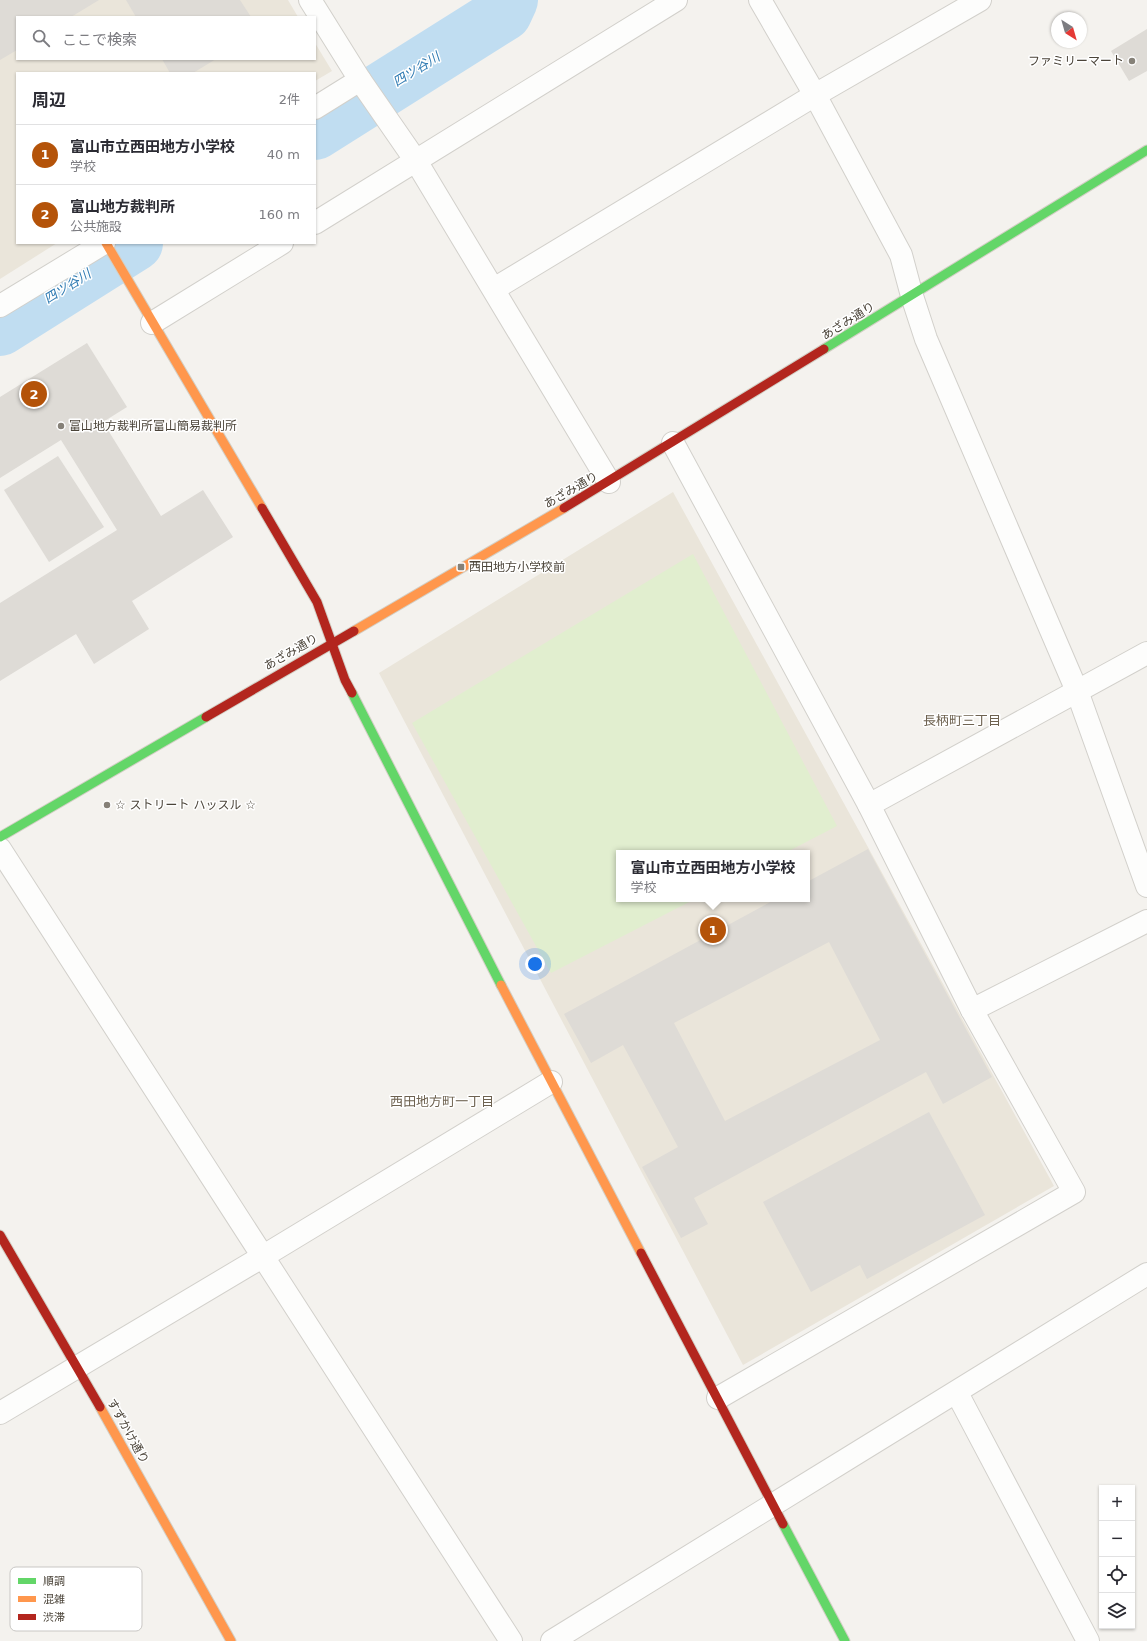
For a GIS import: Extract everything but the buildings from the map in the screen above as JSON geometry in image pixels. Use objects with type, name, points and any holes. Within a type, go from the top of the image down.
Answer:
[{"type":"street","points":[[310,0],[360,80],[416,161],[609,482]]},
{"type":"street","points":[[316,222],[676,0]]},
{"type":"street","points":[[760,0],[815,95],[901,256],[926,339],[1077,691],[1147,886]]},
{"type":"street","points":[[494,289],[815,95],[980,0]]},
{"type":"street","points":[[316,107],[360,80]]},
{"type":"street","name":"あざみ通り","points":[[0,837],[332,642],[609,482],[1147,150]]},
{"type":"street","points":[[0,306],[103,244]]},
{"type":"street","points":[[106,244],[317,602],[345,680],[551,1082],[845,1641]]},
{"type":"street","points":[[152,323],[280,244]]},
{"type":"street","points":[[673,443],[869,805],[972,1010],[1074,1192],[718,1398]]},
{"type":"street","points":[[869,805],[1147,653]]},
{"type":"street","points":[[0,849],[511,1641]]},
{"type":"street","points":[[972,1010],[1147,921]]},
{"type":"street","points":[[0,1413],[551,1082]]},
{"type":"street","name":"すずかけ通り","points":[[0,1235],[78,1367],[231,1641]]},
{"type":"street","points":[[552,1641],[1147,1274]]},
{"type":"street","points":[[957,1392],[1088,1641]]},
{"type":"shaded area","points":[[0,0],[288,0],[297,16],[16,16],[16,60],[316,60],[316,45],[332,71],[316,80],[316,72],[16,72],[16,244],[55,244],[0,279]]},
{"type":"shaded area","points":[[673,492],[1054,1186],[743,1365],[379,673]]},
{"type":"green space","points":[[693,554],[837,826],[791,850],[616,850],[616,902],[689,902],[551,973],[412,723]]},
{"type":"waterway","name":"四ツ谷川","points":[[316,131],[504,13],[510,0]]},
{"type":"waterway","name":"四ツ谷川","points":[[0,328],[133,244]]},
{"type":"traffic: fast","points":[[824,349],[1147,150]]},
{"type":"traffic: fast","points":[[352,693],[501,985]]},
{"type":"traffic: fast","points":[[0,837],[206,717]]},
{"type":"traffic: fast","points":[[783,1524],[845,1641]]},
{"type":"traffic: slow","points":[[107,244],[262,508]]},
{"type":"traffic: slow","points":[[354,631],[564,508]]},
{"type":"traffic: slow","points":[[501,985],[641,1253]]},
{"type":"traffic: slow","points":[[100,1407],[231,1641]]},
{"type":"traffic: jam","points":[[564,508],[824,349]]},
{"type":"traffic: jam","points":[[262,508],[317,602],[345,680],[352,693]]},
{"type":"traffic: jam","points":[[206,717],[354,631]]},
{"type":"traffic: jam","points":[[0,1235],[100,1407]]},
{"type":"traffic: jam","points":[[641,1253],[783,1524]]},
{"type":"place","name":"ファミリーマート","points":[[1132,61]]},
{"type":"place","name":"富山地方裁判所","points":[[34,394]]},
{"type":"place","name":"富山地方裁判所富山簡易裁判所","points":[[61,426]]},
{"type":"place","name":"西田地方小学校前","points":[[461,567]]},
{"type":"place","name":"☆ ストリート ハッスル ☆","points":[[107,805]]},
{"type":"place","name":"富山市立西田地方小学校","points":[[713,930]]},
{"type":"district","name":"長柄町三丁目","points":[[962,720]]},
{"type":"district","name":"西田地方町一丁目","points":[[442,1101]]}]
